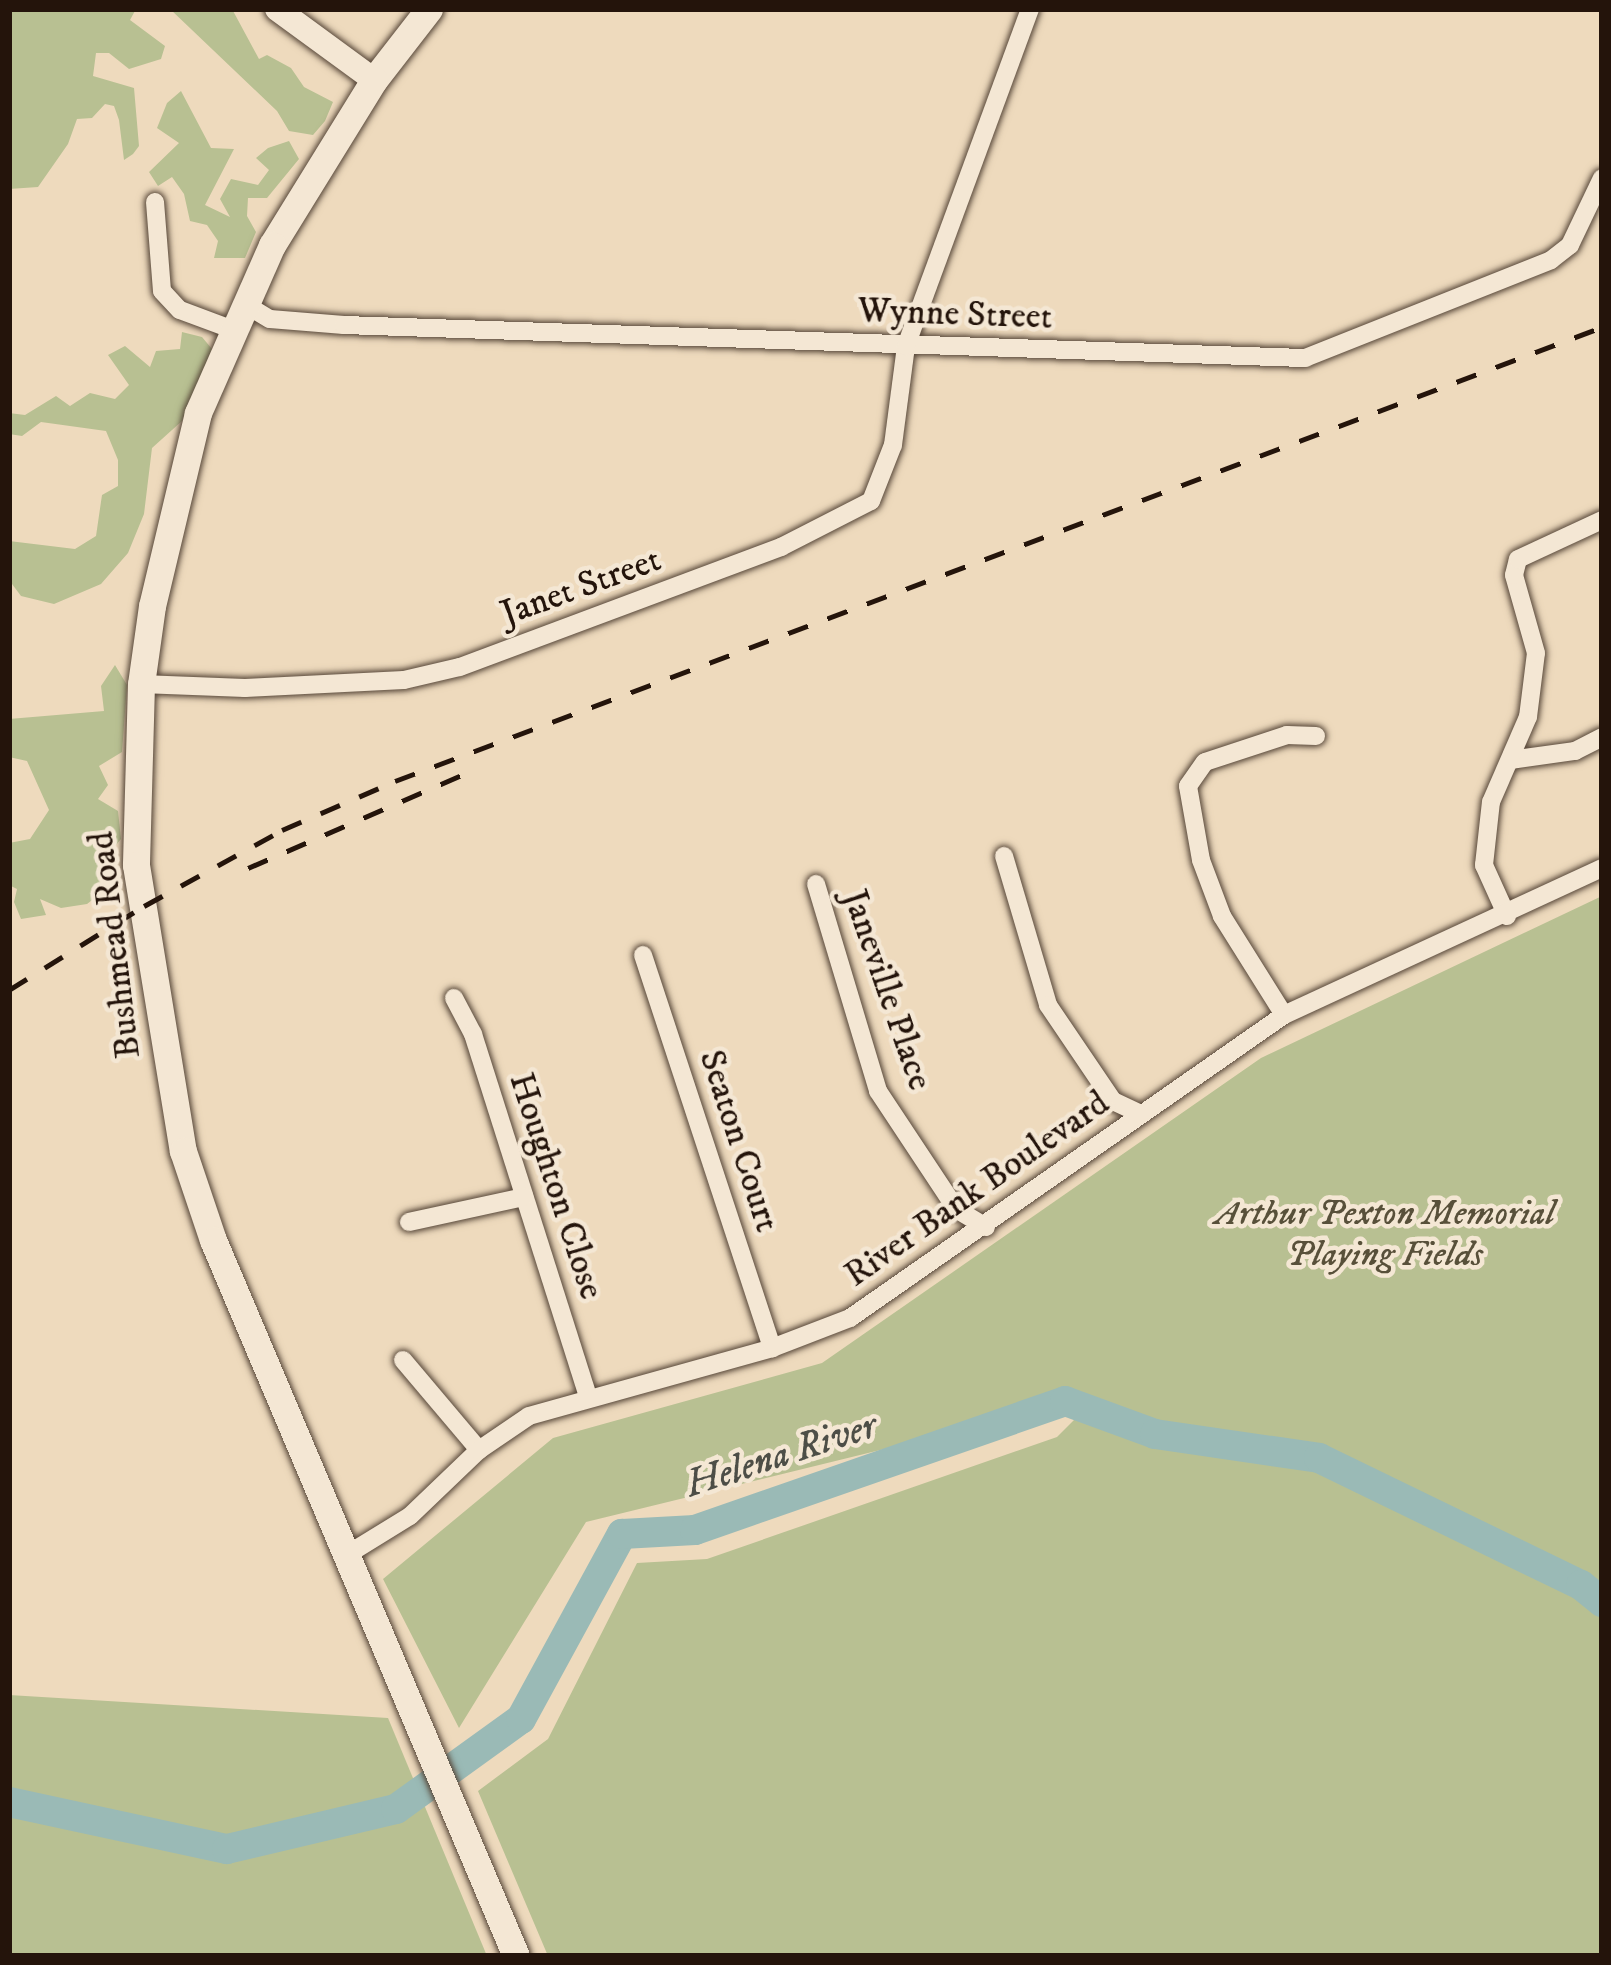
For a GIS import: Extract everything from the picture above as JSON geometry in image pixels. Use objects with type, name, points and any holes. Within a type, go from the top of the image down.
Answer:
[{"type":"main road","name":"Bushmead Road","points":[[429,9],[374,80],[312,176],[243,303],[198,413],[172,509],[142,685],[136,865],[183,1151],[244,1322],[516,1956]]},
{"type":"street","points":[[277,9],[374,80]]},
{"type":"street","name":"Janet Street","points":[[142,685],[245,688],[404,680],[460,667],[781,548],[871,501],[892,445],[906,346],[1030,9]]},
{"type":"street","name":"Wynne Street","points":[[243,303],[270,319],[344,325],[1305,358],[1551,260],[1570,245],[1602,178]]},
{"type":"street","points":[[154,202],[162,292],[180,310],[231,329]]},
{"type":"street","points":[[1507,916],[1484,865],[1491,802],[1528,717],[1537,653],[1515,590],[1518,559],[1602,520]]},
{"type":"street","points":[[1284,1016],[1222,916],[1201,860],[1188,786],[1205,762],[1287,735],[1316,736]]},
{"type":"street","points":[[1510,760],[1575,751],[1602,737]]},
{"type":"street","points":[[1004,856],[1048,1005],[1113,1101],[1141,1114]]},
{"type":"street","name":"River Bank Boulevard","points":[[345,1556],[410,1516],[479,1450],[529,1416],[772,1348],[850,1318],[1284,1016],[1602,868]]},
{"type":"street","name":"Janeville Place","points":[[816,884],[878,1090],[956,1209],[986,1227]]},
{"type":"street","name":"Seaton Court","points":[[643,955],[772,1348]]},
{"type":"street","name":"Houghton Close","points":[[454,998],[473,1034],[588,1396]]},
{"type":"street","points":[[409,1222],[524,1197]]},
{"type":"street","points":[[403,1360],[479,1450]]},
{"type":"green space","points":[[9,9],[136,9],[130,20],[165,46],[161,59],[129,69],[109,53],[96,53],[93,76],[134,88],[139,146],[133,154],[124,160],[119,120],[114,106],[105,104],[92,118],[77,119],[68,144],[38,187],[9,189]]},
{"type":"green space","points":[[170,9],[232,9],[259,59],[267,55],[291,68],[304,87],[333,102],[325,121],[313,135],[289,131],[277,111]]},
{"type":"green space","points":[[181,91],[211,148],[234,149],[205,205],[230,217],[220,199],[231,179],[258,185],[269,170],[256,158],[268,148],[289,141],[299,159],[267,198],[248,198],[247,216],[256,232],[245,258],[214,258],[218,241],[207,225],[190,221],[184,194],[172,177],[158,186],[149,172],[179,143],[157,128],[167,103]]},
{"type":"green space","points":[[182,332],[202,337],[212,349],[182,421],[152,448],[144,514],[128,553],[101,584],[54,604],[21,596],[9,580],[9,541],[75,549],[96,536],[102,495],[118,486],[118,460],[106,431],[41,422],[22,436],[9,434],[9,413],[25,415],[56,396],[70,406],[90,393],[115,399],[129,385],[108,355],[125,346],[150,367],[156,351],[180,349]]},
{"type":"green space","points":[[115,665],[127,685],[122,752],[99,766],[108,785],[98,799],[118,811],[121,839],[101,863],[112,869],[100,894],[87,904],[61,908],[40,899],[46,915],[21,919],[14,902],[17,889],[9,885],[9,843],[30,839],[49,810],[27,761],[9,757],[9,719],[104,711],[101,686]]},
{"type":"green space","name":"Arthur Pexton Memorial Playing Fields","points":[[1602,896],[1602,1956],[548,1956],[478,1791],[548,1739],[637,1563],[707,1559],[1057,1437],[1097,1397],[586,1522],[459,1728],[383,1579],[553,1438],[822,1363],[1261,1058]]},
{"type":"green space","points":[[9,1695],[388,1718],[487,1956],[9,1956]]},
{"type":"waterway","name":"Helena River","points":[[9,1802],[227,1849],[396,1809],[521,1719],[622,1534],[695,1530],[1065,1401],[1155,1434],[1319,1458],[1581,1585],[1602,1602]]},
{"type":"railway","points":[[9,990],[144,906],[282,830],[395,781],[1602,327]]},
{"type":"railway","points":[[248,868],[462,775]]}]
